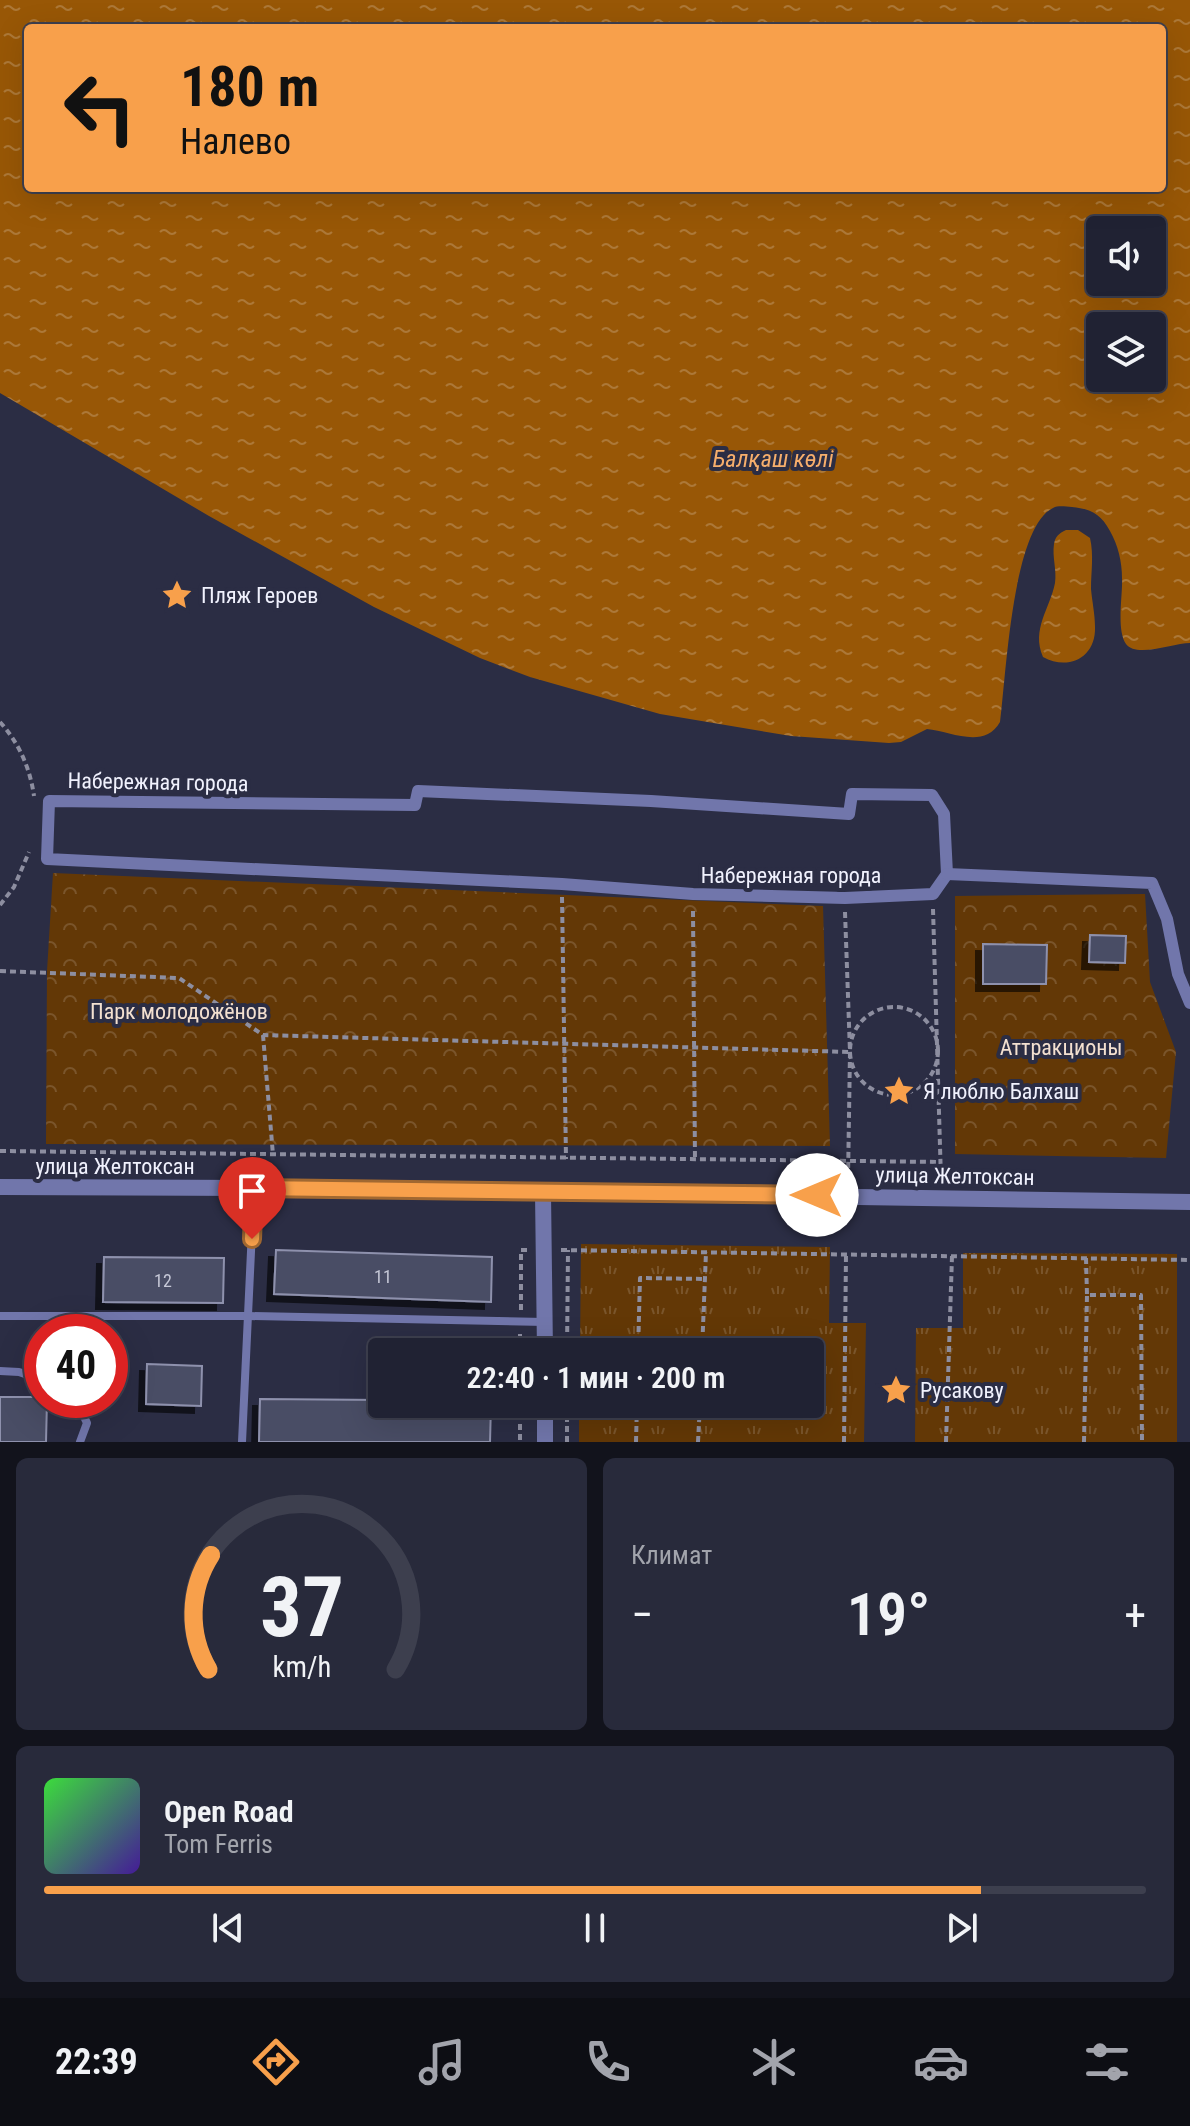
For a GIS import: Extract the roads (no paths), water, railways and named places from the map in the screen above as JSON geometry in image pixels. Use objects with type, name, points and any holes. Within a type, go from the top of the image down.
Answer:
[{"type":"street","name":"Набережная города","points":[[418,791],[651,801],[849,814],[852,794],[932,795],[944,814],[947,874],[933,894],[845,898],[693,894],[562,884],[47,859],[49,801],[415,805],[418,791]]},
{"type":"street","points":[[947,874],[1152,883],[1167,919],[1178,974],[1190,1003]]},
{"type":"street","name":"улица Желтоксан","points":[[0,1187],[1190,1202]]},
{"type":"street","points":[[543,1193],[545,1338]]},
{"type":"street","points":[[545,1418],[545,1442]]},
{"type":"lane","points":[[242,1442],[254,1188]]},
{"type":"lane","points":[[0,1316],[248,1316],[545,1322]]},
{"type":"lane","points":[[0,1371],[24,1374]]},
{"type":"lane","points":[[80,1442],[87,1423],[85,1418]]},
{"type":"water","name":"Балқаш көлі","points":[[0,0],[1190,0],[1190,643],[1146,650],[1126,644],[1121,621],[1121,566],[1110,531],[1099,516],[1090,511],[1060,506],[1053,508],[1039,521],[1028,543],[1013,606],[1000,722],[985,735],[976,737],[927,729],[901,742],[889,743],[791,736],[660,714],[530,677],[480,658],[374,607],[209,516],[0,393]]},
{"type":"water","points":[[1066,530],[1078,530],[1090,538],[1095,627],[1091,647],[1086,654],[1062,663],[1043,657],[1039,637],[1055,583],[1055,542]]},
{"type":"place","name":"Пляж Героев","points":[[177,595]]},
{"type":"place","name":"Я люблю Балхаш","points":[[899,1091]]},
{"type":"place","name":"Русакову","points":[[896,1390]]},
{"type":"park label","name":"Парк молодожёнов","points":[[179,1011]]},
{"type":"park label","name":"Аттракционы","points":[[1061,1047]]}]
